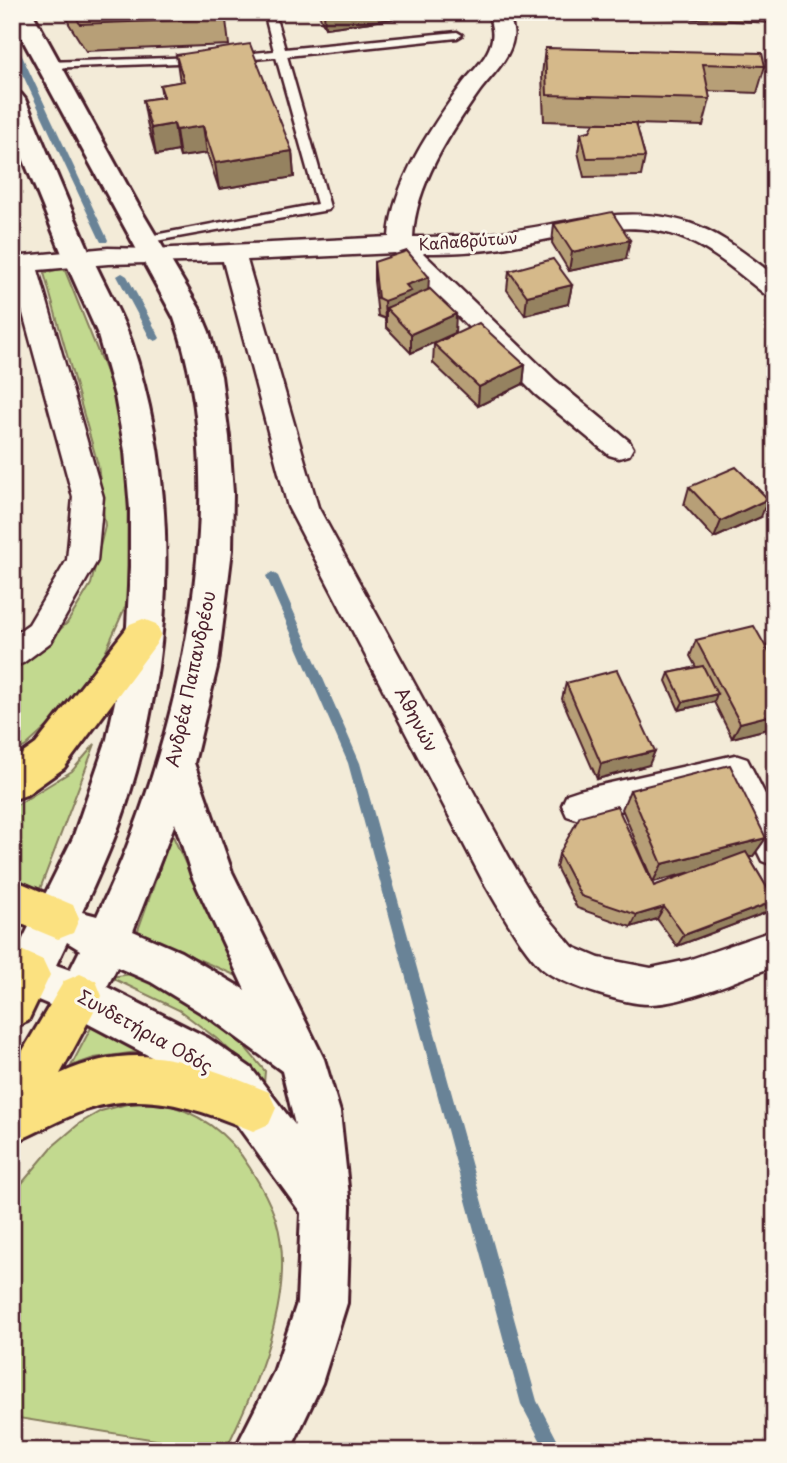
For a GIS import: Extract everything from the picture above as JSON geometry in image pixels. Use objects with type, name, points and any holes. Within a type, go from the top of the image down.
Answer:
[{"type":"highway","points":[[12,783],[50,756],[144,634]]},
{"type":"highway","points":[[12,900],[58,919]]},
{"type":"highway","points":[[12,1114],[80,996]]},
{"type":"highway","points":[[12,1120],[83,1087],[115,1081],[164,1079],[191,1084],[253,1108]]},
{"type":"main road","name":"Ανδρέα Παπανδρέου","points":[[20,12],[149,249],[178,295],[198,346],[208,383],[217,472],[217,526],[210,596],[204,637],[175,764],[132,884],[80,996]]},
{"type":"main road","points":[[12,99],[116,343],[138,433],[146,494],[147,561],[144,634],[127,734],[111,789],[90,847],[58,919],[18,983]]},
{"type":"main road","points":[[175,764],[213,876],[301,1059],[317,1112],[326,1206],[322,1303],[296,1383],[261,1451]]},
{"type":"main road","points":[[58,919],[166,967],[229,1004],[301,1059]]},
{"type":"main road","name":"Συνδετήρια Οδός","points":[[18,983],[80,996],[192,1054],[235,1084],[326,1206]]},
{"type":"street","name":"Καλαβρύτων","points":[[498,12],[503,32],[498,52],[442,132],[404,214],[401,244],[448,246],[503,240],[601,223],[640,221],[682,229],[702,238],[773,284]]},
{"type":"street","points":[[12,654],[40,633],[82,561],[88,497],[18,265],[149,249],[233,253],[401,244],[430,276],[545,387],[619,448]]},
{"type":"street","name":"Αθηνών","points":[[233,253],[303,507],[463,808],[526,919],[560,960],[599,976],[650,986],[688,978],[775,948]]},
{"type":"street","points":[[579,805],[735,770],[775,850]]},
{"type":"lane","points":[[149,249],[324,207],[268,12]]},
{"type":"lane","points":[[48,65],[178,62],[457,35]]},
{"type":"green space","points":[[64,268],[115,394],[128,465],[127,603],[102,659],[70,706],[26,746],[12,754],[12,673],[67,623],[91,584],[105,526],[98,465],[44,273]]},
{"type":"green space","points":[[95,744],[40,889],[12,878],[12,808],[72,771]]},
{"type":"green space","points":[[172,834],[237,976],[137,933]]},
{"type":"green space","points":[[139,973],[224,1022],[265,1071],[264,1083],[221,1042],[179,1010],[110,977]]},
{"type":"green space","points":[[95,1020],[191,1066],[137,1052],[94,1058],[71,1066]]},
{"type":"green space","points":[[157,1102],[199,1117],[222,1134],[241,1155],[257,1180],[276,1220],[282,1277],[278,1308],[261,1369],[225,1451],[12,1417],[12,1195],[53,1146],[80,1123],[101,1111],[127,1104]]},
{"type":"building","points":[[73,12],[225,12],[226,18],[80,24]]},
{"type":"building","points":[[250,44],[292,151],[215,163],[203,126],[176,130],[174,124],[151,128],[143,100],[164,97],[160,85],[184,81],[176,55]]},
{"type":"building","points":[[545,48],[762,53],[765,66],[703,64],[710,99],[547,95]]},
{"type":"building","points":[[594,123],[636,123],[645,157],[587,158],[581,133],[590,131]]},
{"type":"building","points":[[612,212],[630,240],[572,252],[554,224]]},
{"type":"building","points":[[407,251],[429,277],[406,285],[411,291],[384,301],[378,298],[374,262]]},
{"type":"building","points":[[553,259],[572,285],[527,296],[509,271]]},
{"type":"building","points":[[430,289],[456,314],[411,334],[386,308]]},
{"type":"building","points":[[479,323],[525,365],[479,387],[434,344]]},
{"type":"building","points":[[736,467],[768,499],[721,521],[689,487]]},
{"type":"building","points":[[754,626],[775,663],[775,714],[740,723],[696,640]]},
{"type":"building","points":[[703,666],[717,694],[683,702],[669,673]]},
{"type":"building","points":[[617,670],[655,751],[601,764],[566,683]]},
{"type":"building","points":[[730,765],[766,838],[662,864],[630,790]]},
{"type":"building","points":[[617,806],[654,886],[746,852],[775,901],[684,935],[664,907],[637,915],[581,896],[559,854],[580,816]]},
{"type":"waterway","points":[[12,43],[104,240]]},
{"type":"waterway","points":[[122,276],[155,338]]},
{"type":"waterway","points":[[272,576],[354,763],[529,1404],[555,1451]]}]
